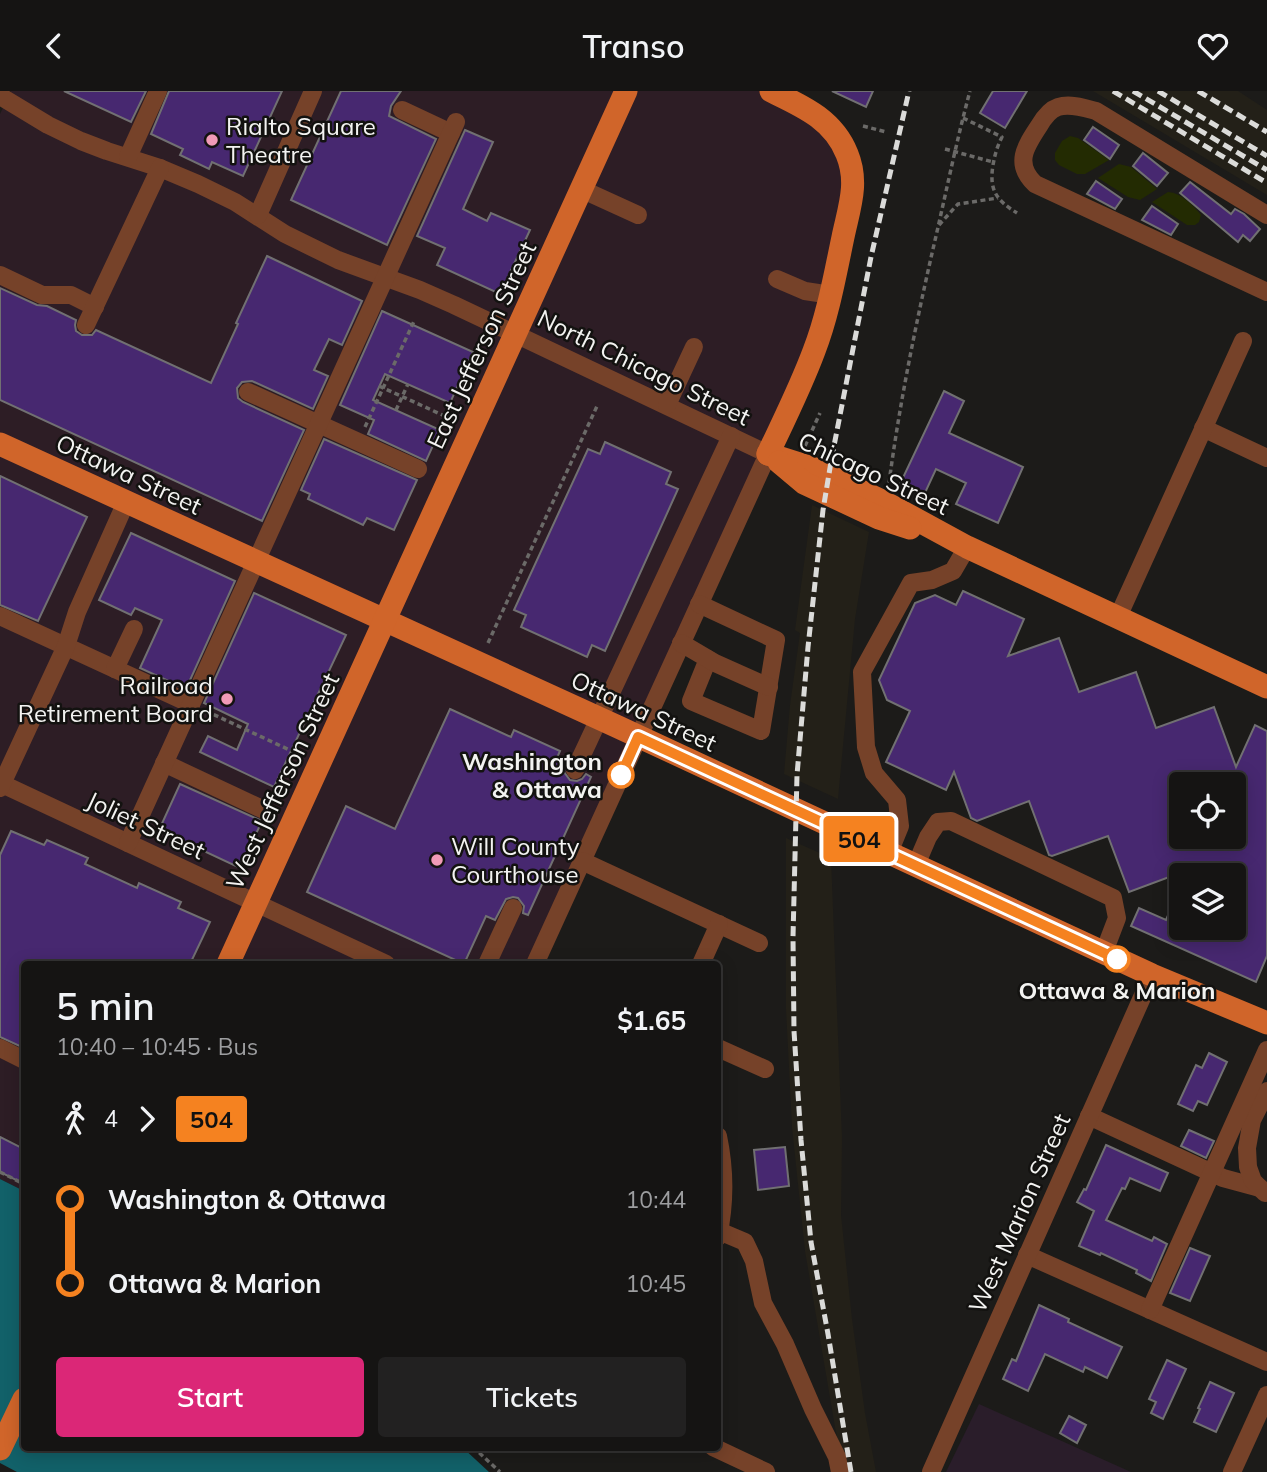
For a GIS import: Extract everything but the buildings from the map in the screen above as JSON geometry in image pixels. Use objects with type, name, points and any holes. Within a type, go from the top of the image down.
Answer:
[{"type":"main road","name":"East Jefferson Street","points":[[384,621],[626,91]]},
{"type":"main road","points":[[768,454],[815,350],[831,295],[854,180],[847,154],[822,118],[802,105],[771,91]]},
{"type":"main road","name":"Ottawa Street","points":[[0,444],[1152,975],[1267,1023]]},
{"type":"main road","name":"Chicago Street","points":[[768,454],[804,483],[866,512],[967,547],[1267,687]]},
{"type":"main road","name":"West Jefferson Street","points":[[229,961],[384,621]]},
{"type":"main road","points":[[0,1449],[21,1405]]},
{"type":"street","points":[[128,157],[158,91]]},
{"type":"street","points":[[258,215],[313,91]]},
{"type":"street","name":"North Chicago Street","points":[[3,98],[48,125],[107,151],[198,184],[258,215],[285,234],[338,260],[420,290],[516,333],[768,454]]},
{"type":"street","points":[[1267,215],[1096,111],[1080,107],[1059,107],[1049,112],[1025,149],[1024,166],[1027,176],[1035,184],[1267,292]]},
{"type":"street","points":[[128,843],[454,128],[402,110]]},
{"type":"street","points":[[86,325],[160,168]]},
{"type":"street","points":[[582,189],[638,215]]},
{"type":"street","points":[[0,275],[42,295],[71,295],[96,305]]},
{"type":"street","points":[[777,279],[805,291],[831,295]]},
{"type":"street","points":[[1118,617],[1243,341]]},
{"type":"street","points":[[667,405],[694,347]]},
{"type":"street","points":[[248,392],[418,468]]},
{"type":"street","points":[[1203,428],[1267,458]]},
{"type":"street","points":[[575,770],[731,436]]},
{"type":"street","points":[[536,961],[768,454]]},
{"type":"street","points":[[1,785],[66,646],[77,613],[126,502]]},
{"type":"street","points":[[889,853],[900,826],[897,800],[874,773],[866,747],[862,672],[911,583],[932,580],[953,571],[967,547]]},
{"type":"street","points":[[699,604],[776,640],[761,731],[691,701],[708,659]]},
{"type":"street","points":[[0,616],[191,704]]},
{"type":"street","points":[[116,669],[134,629]]},
{"type":"street","points":[[681,643],[708,659],[769,687]]},
{"type":"street","points":[[164,763],[262,809]]},
{"type":"street","name":"Joliet Street","points":[[1,785],[380,961]]},
{"type":"street","points":[[916,865],[938,822],[951,821],[1113,898],[1117,918],[1104,952]]},
{"type":"street","points":[[582,861],[759,943]]},
{"type":"street","points":[[489,961],[513,908]]},
{"type":"street","points":[[702,961],[719,924]]},
{"type":"street","name":"West Marion Street","points":[[931,1472],[1152,975]]},
{"type":"street","points":[[0,1048],[21,1058]]},
{"type":"street","points":[[721,1049],[765,1069]]},
{"type":"street","points":[[1150,1310],[1267,1050]]},
{"type":"street","points":[[1264,1192],[1253,1181],[1248,1167],[1247,1149],[1252,1120],[1267,1091]]},
{"type":"street","points":[[1089,1116],[1210,1173],[1264,1192]]},
{"type":"street","points":[[721,1150],[721,1218]]},
{"type":"street","points":[[721,1235],[745,1242],[754,1261],[763,1303],[837,1457],[840,1472]]},
{"type":"street","points":[[1027,1255],[1267,1362]]},
{"type":"street","points":[[1232,1472],[1267,1395]]},
{"type":"street","points":[[721,1451],[766,1472]]},
{"type":"path","points":[[888,487],[916,323],[970,91]]},
{"type":"path","points":[[963,118],[1002,137],[996,148],[990,180],[998,198],[1017,213]]},
{"type":"path","points":[[863,126],[886,132]]},
{"type":"path","points":[[946,149],[993,162]]},
{"type":"path","points":[[938,227],[958,204],[998,198]]},
{"type":"path","points":[[359,442],[381,387],[415,319]]},
{"type":"path","points":[[396,410],[408,384]]},
{"type":"path","points":[[381,387],[449,418]]},
{"type":"path","points":[[488,643],[598,404]]},
{"type":"path","points":[[806,443],[820,413]]},
{"type":"path","points":[[191,704],[296,753]]},
{"type":"path","points":[[0,1172],[21,1182]]},
{"type":"path","points":[[477,1451],[500,1472]]},
{"type":"shaded area","points":[[11,91],[623,91],[254,899],[0,780],[0,114]]},
{"type":"shaded area","points":[[627,91],[767,91],[820,119],[852,179],[812,348],[531,961],[231,961]]},
{"type":"shaded area","points":[[1093,91],[1238,91],[1267,110],[1267,195]]},
{"type":"shaded area","points":[[812,505],[869,532],[855,619],[838,799],[784,774],[800,633],[795,630]]},
{"type":"shaded area","points":[[0,788],[251,905],[225,961],[21,961],[21,1190],[0,1179]]},
{"type":"shaded area","points":[[786,838],[831,858],[842,1138],[841,1215],[852,1319],[876,1472],[845,1472],[805,1251],[792,1127],[786,1009]]},
{"type":"shaded area","points":[[979,1404],[1131,1472],[946,1472]]},
{"type":"green space","points":[[1070,136],[1078,138],[1109,160],[1085,174],[1077,174],[1059,165],[1055,160],[1055,153],[1062,141]]},
{"type":"green space","points":[[1119,164],[1131,167],[1157,189],[1140,200],[1128,197],[1098,178]]},
{"type":"green space","points":[[1168,192],[1182,197],[1190,204],[1201,215],[1199,222],[1187,225],[1152,202]]},
{"type":"water","points":[[0,1179],[21,1190],[21,1451],[466,1451],[489,1472],[17,1472],[0,1463]]},
{"type":"railway","points":[[851,1472],[811,1242],[801,1140],[794,1031],[793,937],[797,775],[823,510],[871,257],[909,91]]},
{"type":"railway","points":[[1113,91],[1267,183]]},
{"type":"railway","points":[[1133,91],[1267,170]]},
{"type":"railway","points":[[1158,91],[1267,156]]},
{"type":"railway","points":[[1198,91],[1267,132]]},
{"type":"bus line","name":"504","points":[[621,775],[638,737],[1117,959]]},
{"type":"place","name":"Rialto Square Theatre","points":[[212,140]]},
{"type":"place","name":"Railroad Retirement Board","points":[[227,699]]},
{"type":"place","name":"Washington & Ottawa","points":[[621,775]]},
{"type":"place","name":"Will County Courthouse","points":[[437,860]]},
{"type":"place","name":"Ottawa & Marion","points":[[1117,959]]}]
